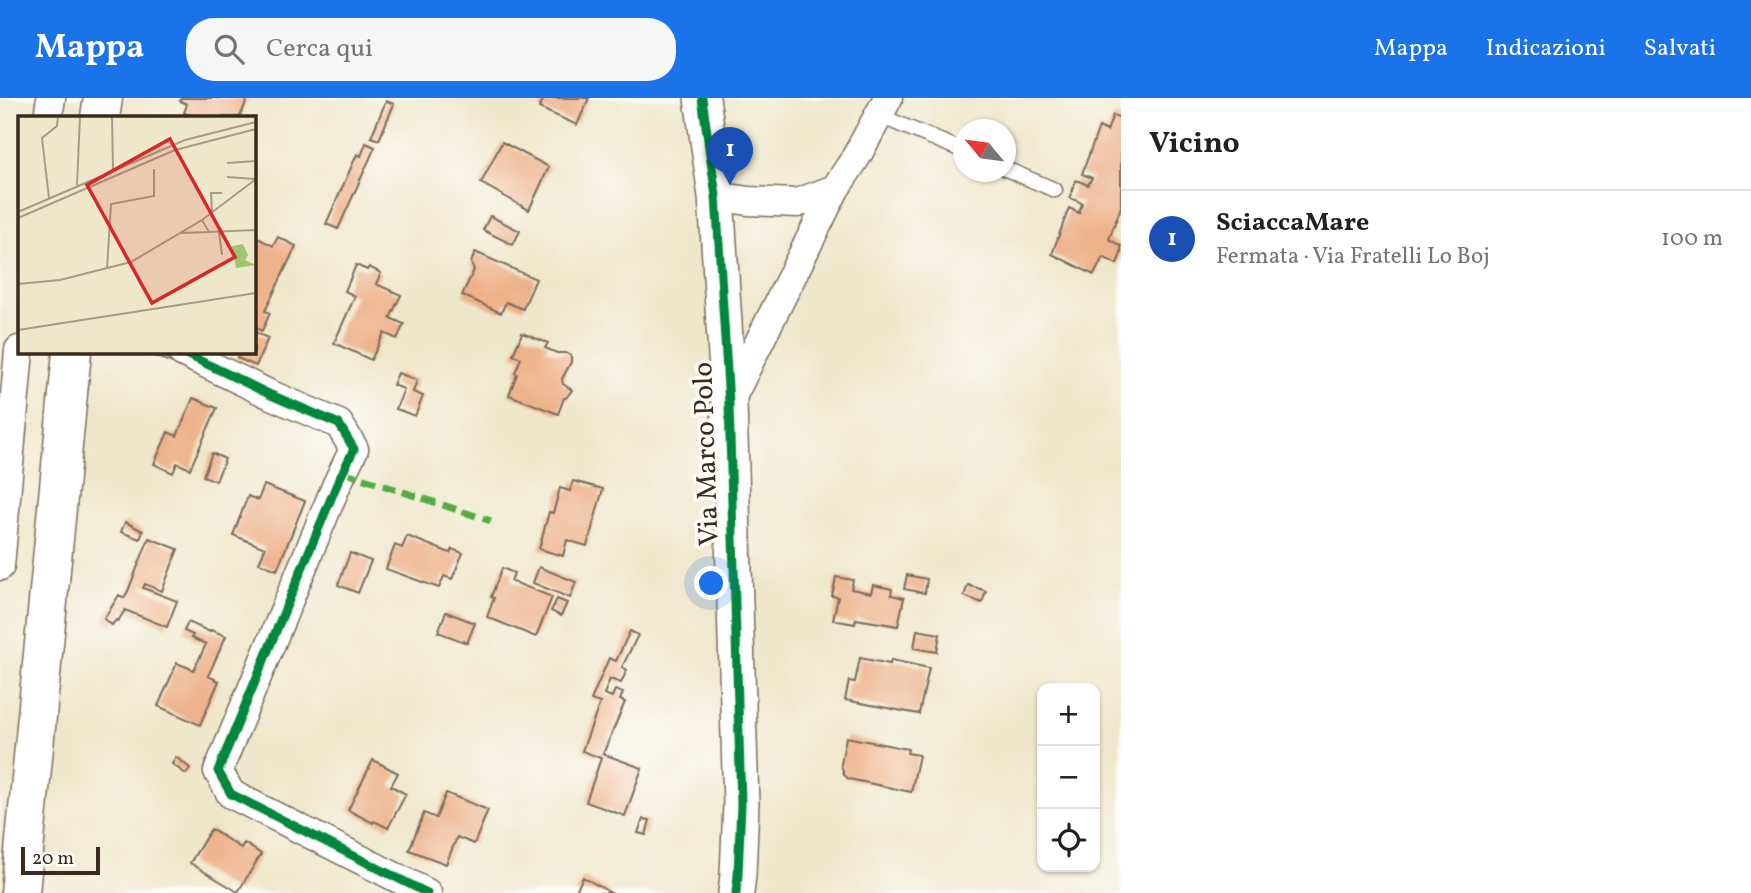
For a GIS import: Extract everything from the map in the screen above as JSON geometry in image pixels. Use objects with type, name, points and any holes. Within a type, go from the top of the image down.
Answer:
[{"type":"main road","points":[[100,116],[103,98]]},
{"type":"main road","points":[[20,893],[72,354]]},
{"type":"street","points":[[48,116],[51,98]]},
{"type":"street","name":"Via Marco Polo","points":[[702,98],[716,196],[729,403],[741,804],[736,893]]},
{"type":"street","points":[[729,403],[835,188],[855,159],[884,107]]},
{"type":"street","points":[[716,196],[748,201],[797,203],[835,188]]},
{"type":"street","points":[[0,566],[19,354]]},
{"type":"street","points":[[186,354],[339,424],[354,449],[218,771],[232,794],[426,893]]},
{"type":"lane","points":[[884,107],[953,145]]},
{"type":"lane","points":[[1016,173],[1055,190]]},
{"type":"building","points":[[181,98],[248,98],[240,116],[194,116],[184,113],[187,104],[180,101]]},
{"type":"building","points":[[544,98],[589,98],[577,125],[539,108]]},
{"type":"building","points":[[386,101],[394,104],[379,140],[371,137]]},
{"type":"building","points":[[1113,115],[1121,118],[1121,207],[1109,239],[1121,246],[1121,253],[1117,264],[1103,257],[1094,275],[1052,254],[1069,208],[1079,213],[1082,203],[1070,198],[1076,180],[1088,185],[1092,178],[1082,174],[1099,127],[1107,131]]},
{"type":"building","points":[[502,142],[549,167],[529,210],[481,183]]},
{"type":"building","points":[[366,143],[375,147],[338,229],[326,224],[357,154],[361,156]]},
{"type":"building","points":[[490,216],[520,231],[513,245],[483,230]]},
{"type":"building","points":[[256,237],[273,246],[278,237],[296,246],[265,311],[270,313],[262,331],[256,328]]},
{"type":"building","points":[[475,252],[536,279],[523,309],[506,302],[501,313],[462,295],[474,270],[471,263]]},
{"type":"building","points":[[356,265],[381,273],[376,284],[401,295],[390,318],[404,324],[397,339],[384,333],[371,360],[334,343],[355,296],[345,291]]},
{"type":"building","points":[[256,333],[268,338],[256,366],[237,358],[239,354],[256,354]]},
{"type":"building","points":[[522,333],[548,343],[545,348],[571,356],[571,362],[562,379],[563,384],[572,390],[564,398],[558,414],[509,395],[521,358],[513,355]]},
{"type":"building","points":[[158,354],[177,355],[173,363],[157,357]]},
{"type":"building","points":[[398,373],[417,380],[413,392],[423,396],[415,416],[396,409],[404,389],[393,385]]},
{"type":"building","points":[[193,398],[217,408],[190,469],[177,463],[173,473],[154,464],[168,432],[177,436]]},
{"type":"building","points":[[212,453],[225,459],[216,481],[203,476]]},
{"type":"building","points":[[573,481],[603,489],[587,546],[567,540],[563,556],[539,549],[549,512],[553,513],[560,488],[570,491]]},
{"type":"building","points":[[264,485],[305,501],[277,570],[259,563],[265,548],[233,535],[248,496],[258,500]]},
{"type":"building","points":[[125,522],[143,531],[140,539],[121,532]]},
{"type":"building","points":[[407,536],[450,553],[452,549],[463,553],[452,579],[444,576],[439,588],[386,569],[395,545],[402,548]]},
{"type":"building","points":[[149,538],[178,549],[162,591],[145,584],[143,588],[177,601],[167,627],[125,610],[112,625],[104,619],[119,595],[124,598],[128,591]]},
{"type":"building","points":[[350,553],[371,561],[358,593],[338,585]]},
{"type":"building","points":[[539,567],[576,582],[570,598],[533,583]]},
{"type":"building","points":[[502,568],[514,573],[511,581],[552,597],[536,637],[487,617]]},
{"type":"building","points":[[907,575],[927,579],[925,593],[904,589]]},
{"type":"building","points":[[836,577],[853,580],[851,589],[871,593],[873,585],[892,589],[891,595],[904,598],[898,626],[856,619],[855,624],[833,620],[838,597],[832,596]]},
{"type":"building","points":[[968,585],[986,591],[982,603],[964,596]]},
{"type":"building","points":[[557,599],[567,603],[561,616],[551,611]]},
{"type":"building","points":[[446,612],[475,623],[467,643],[438,632]]},
{"type":"building","points":[[188,622],[226,636],[208,676],[219,681],[200,725],[158,706],[177,663],[194,670],[206,644],[191,638],[193,635],[184,631]]},
{"type":"building","points":[[917,630],[940,634],[937,652],[914,648]]},
{"type":"building","points":[[630,631],[638,635],[622,667],[627,670],[621,683],[610,679],[604,694],[612,697],[615,690],[623,693],[620,700],[625,702],[603,754],[642,768],[625,816],[586,802],[601,758],[582,751],[600,703],[591,700],[609,658],[616,661]]},
{"type":"building","points":[[860,658],[890,664],[891,660],[929,668],[919,714],[845,700],[849,681],[855,682]]},
{"type":"building","points":[[846,737],[908,749],[907,753],[919,755],[911,792],[849,779],[844,775],[841,764]]},
{"type":"building","points":[[176,757],[190,768],[186,774],[172,764]]},
{"type":"building","points":[[373,760],[398,773],[391,786],[406,794],[388,828],[348,810]]},
{"type":"building","points":[[446,793],[488,810],[474,844],[457,837],[446,864],[409,850],[424,813],[436,818]]},
{"type":"building","points":[[643,819],[650,820],[646,835],[638,833]]},
{"type":"building","points":[[211,829],[241,848],[244,843],[261,854],[238,892],[190,863]]},
{"type":"building","points":[[583,877],[611,893],[575,893]]},
{"type":"marked path","points":[[343,472],[491,521]]},
{"type":"cycle path","points":[[702,98],[716,196],[729,403],[741,804],[736,893]]},
{"type":"cycle path","points":[[186,354],[339,424],[354,449],[218,771],[231,794],[427,893]]},
{"type":"place","name":"SciaccaMare","points":[[730,185]]}]
